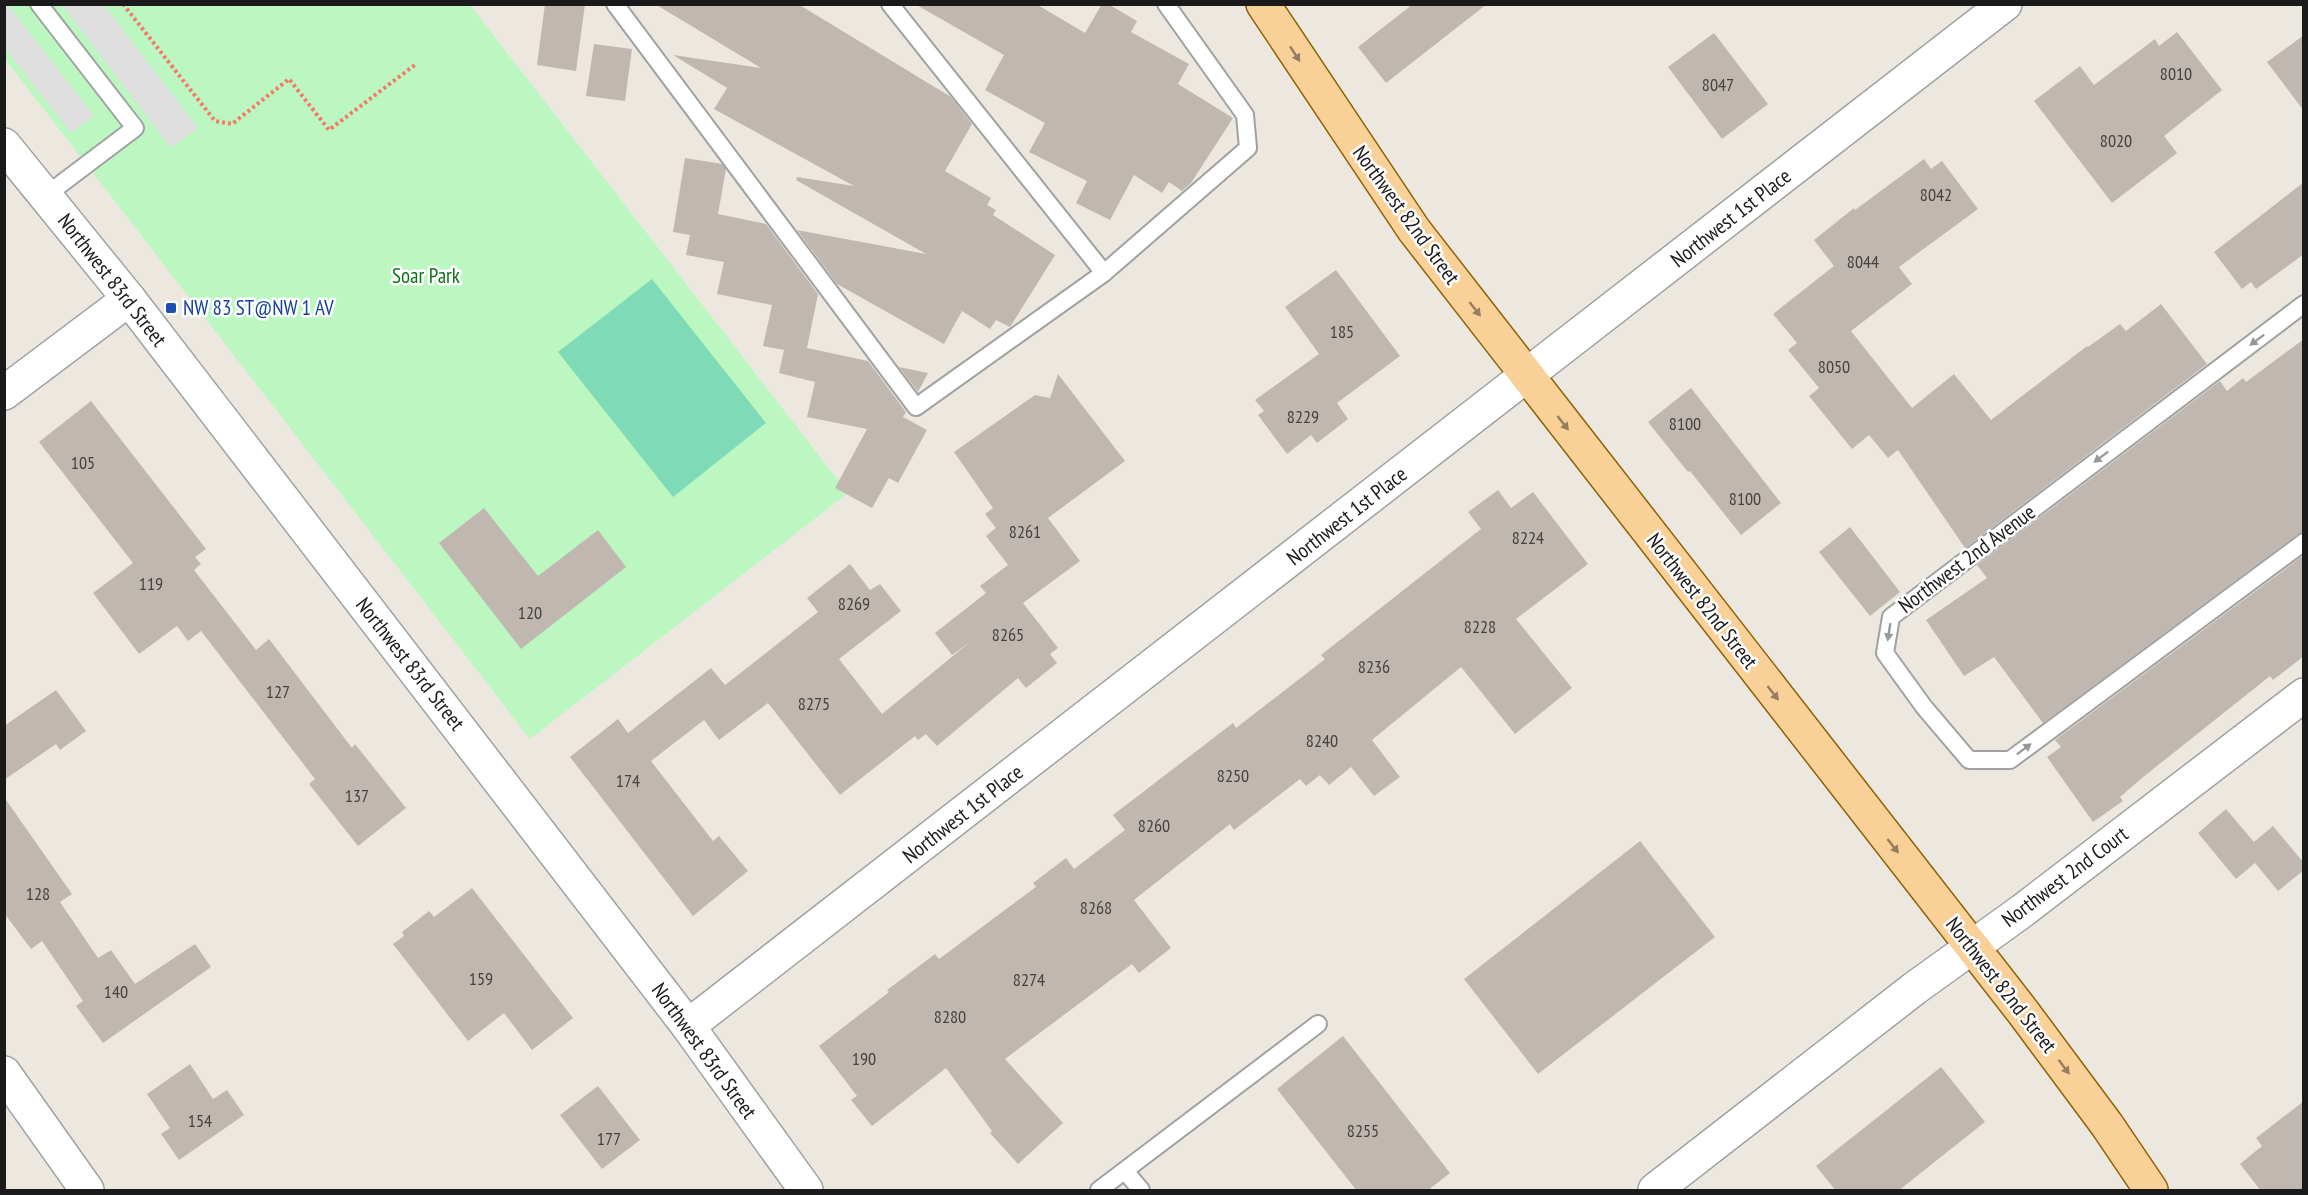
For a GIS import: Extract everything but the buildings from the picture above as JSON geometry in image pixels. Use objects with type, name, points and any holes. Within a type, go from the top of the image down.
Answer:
[{"type":"main road","name":"Northwest 82nd Street","points":[[1263,4],[1400,211],[2066,1069],[2151,1191]]},
{"type":"street","name":"Northwest 1st Place","points":[[688,1026],[2005,4]]},
{"type":"street","name":"Northwest 83rd Street","points":[[4,145],[129,299],[688,1026],[806,1191]]},
{"type":"street","points":[[4,393],[129,299]]},
{"type":"street","name":"Northwest 2nd Court","points":[[1655,1191],[1915,988],[2022,911],[2304,695]]},
{"type":"street","points":[[4,1073],[87,1191]]},
{"type":"lane","points":[[39,4],[135,128],[45,196]]},
{"type":"lane","points":[[615,4],[916,407],[1104,273],[1248,148],[1245,115],[1166,4]]},
{"type":"lane","points":[[891,4],[1104,273]]},
{"type":"lane","name":"Northwest 2nd Avenue","points":[[2304,304],[1891,617],[1885,653],[1924,707],[1970,760],[2010,759],[2304,542]]},
{"type":"lane","points":[[1099,1191],[1318,1024]]},
{"type":"lane","points":[[1125,1171],[1141,1191]]},
{"type":"path","points":[[123,4],[214,121],[232,124],[289,79],[329,130],[416,64]]},
{"type":"green space","name":"Soar Park","points":[[5,5],[470,5],[848,493],[530,739],[5,59]]},
{"type":"green space","points":[[652,279],[766,423],[673,497],[558,352]]},
{"type":"shaded area","points":[[5,4],[94,116],[71,133],[5,48]]},
{"type":"shaded area","points":[[62,5],[104,5],[198,128],[171,148]]},
{"type":"place","name":"NW 83 ST@NW 1 AV","points":[[171,308]]}]
